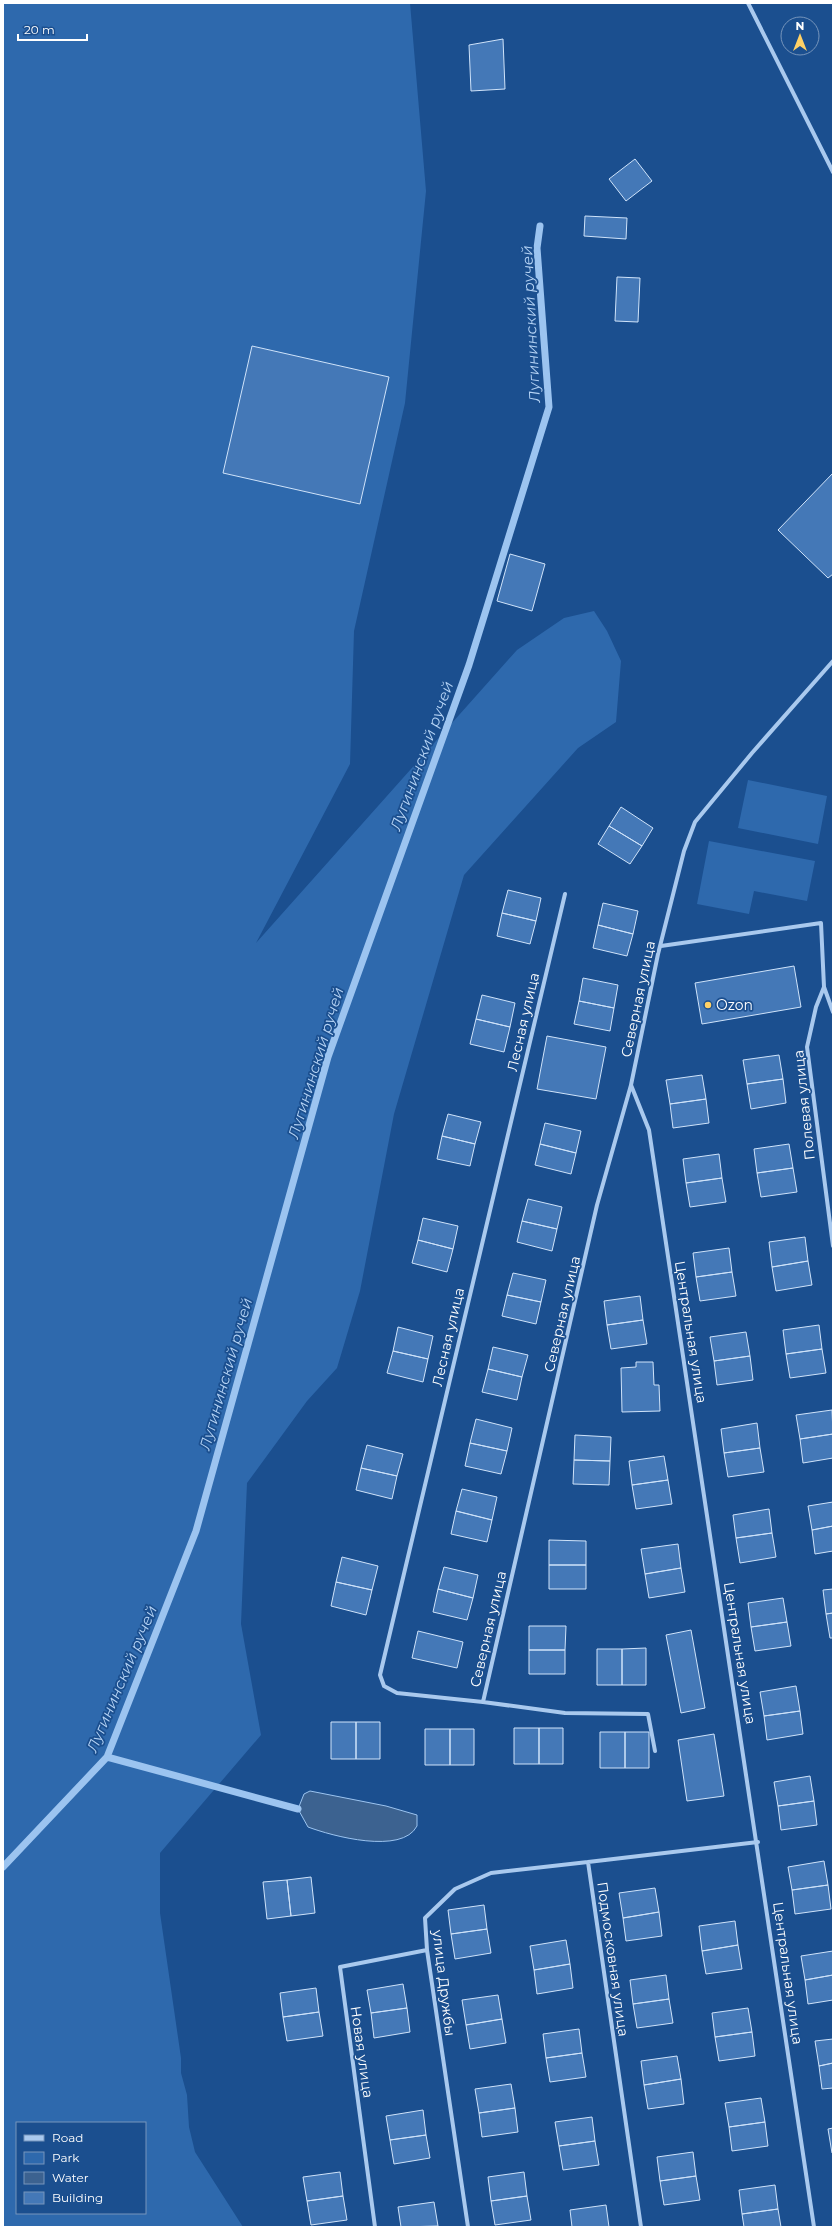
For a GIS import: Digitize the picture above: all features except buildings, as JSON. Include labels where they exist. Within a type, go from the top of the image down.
[{"type":"street","points":[[748,3],[833,172]]},
{"type":"street","name":"Северная улица","points":[[655,1751],[648,1714],[565,1713],[483,1702],[597,1205],[631,1085],[661,946],[684,851],[696,822],[752,753],[833,661]]},
{"type":"street","name":"Лесная улица","points":[[483,1702],[397,1692],[384,1686],[380,1675],[565,894]]},
{"type":"street","name":"Полевая улица","points":[[661,946],[821,923],[824,987],[833,1012]]},
{"type":"street","name":"Полевая улица","points":[[824,987],[816,1007],[807,1047],[833,1246]]},
{"type":"street","name":"Центральная улица","points":[[631,1085],[649,1130],[758,1842],[814,2227]]},
{"type":"street","name":"Подмосковная улица","points":[[641,2227],[588,1862],[758,1842]]},
{"type":"street","name":"улица Дружбы","points":[[468,2227],[427,1950],[425,1918],[455,1889],[491,1873],[588,1862]]},
{"type":"street","name":"Новая улица","points":[[375,2227],[340,1967],[427,1950]]},
{"type":"green space","points":[[3,3],[410,3],[426,191],[405,403],[354,631],[350,764],[256,943],[517,650],[564,618],[594,611],[607,631],[621,661],[616,722],[578,748],[464,875],[394,1114],[360,1291],[337,1368],[307,1401],[247,1483],[241,1624],[261,1735],[160,1853],[160,1913],[181,2058],[181,2073],[187,2095],[189,2127],[195,2152],[243,2227],[3,2227]]},
{"type":"green space","points":[[748,780],[827,796],[818,844],[738,828]]},
{"type":"green space","points":[[709,841],[815,861],[807,901],[754,891],[749,914],[697,904]]},
{"type":"water","points":[[310,1791],[386,1806],[417,1815],[417,1826],[409,1835],[397,1840],[382,1841],[366,1841],[319,1831],[308,1827],[298,1809],[304,1794]]},
{"type":"waterway","name":"Лугининский ручей","points":[[3,1867],[107,1757],[196,1531],[328,1057],[469,665],[549,407],[537,248],[540,226]]},
{"type":"waterway","points":[[107,1757],[298,1809]]},
{"type":"place","name":"Ozon","points":[[708,1005]]}]
